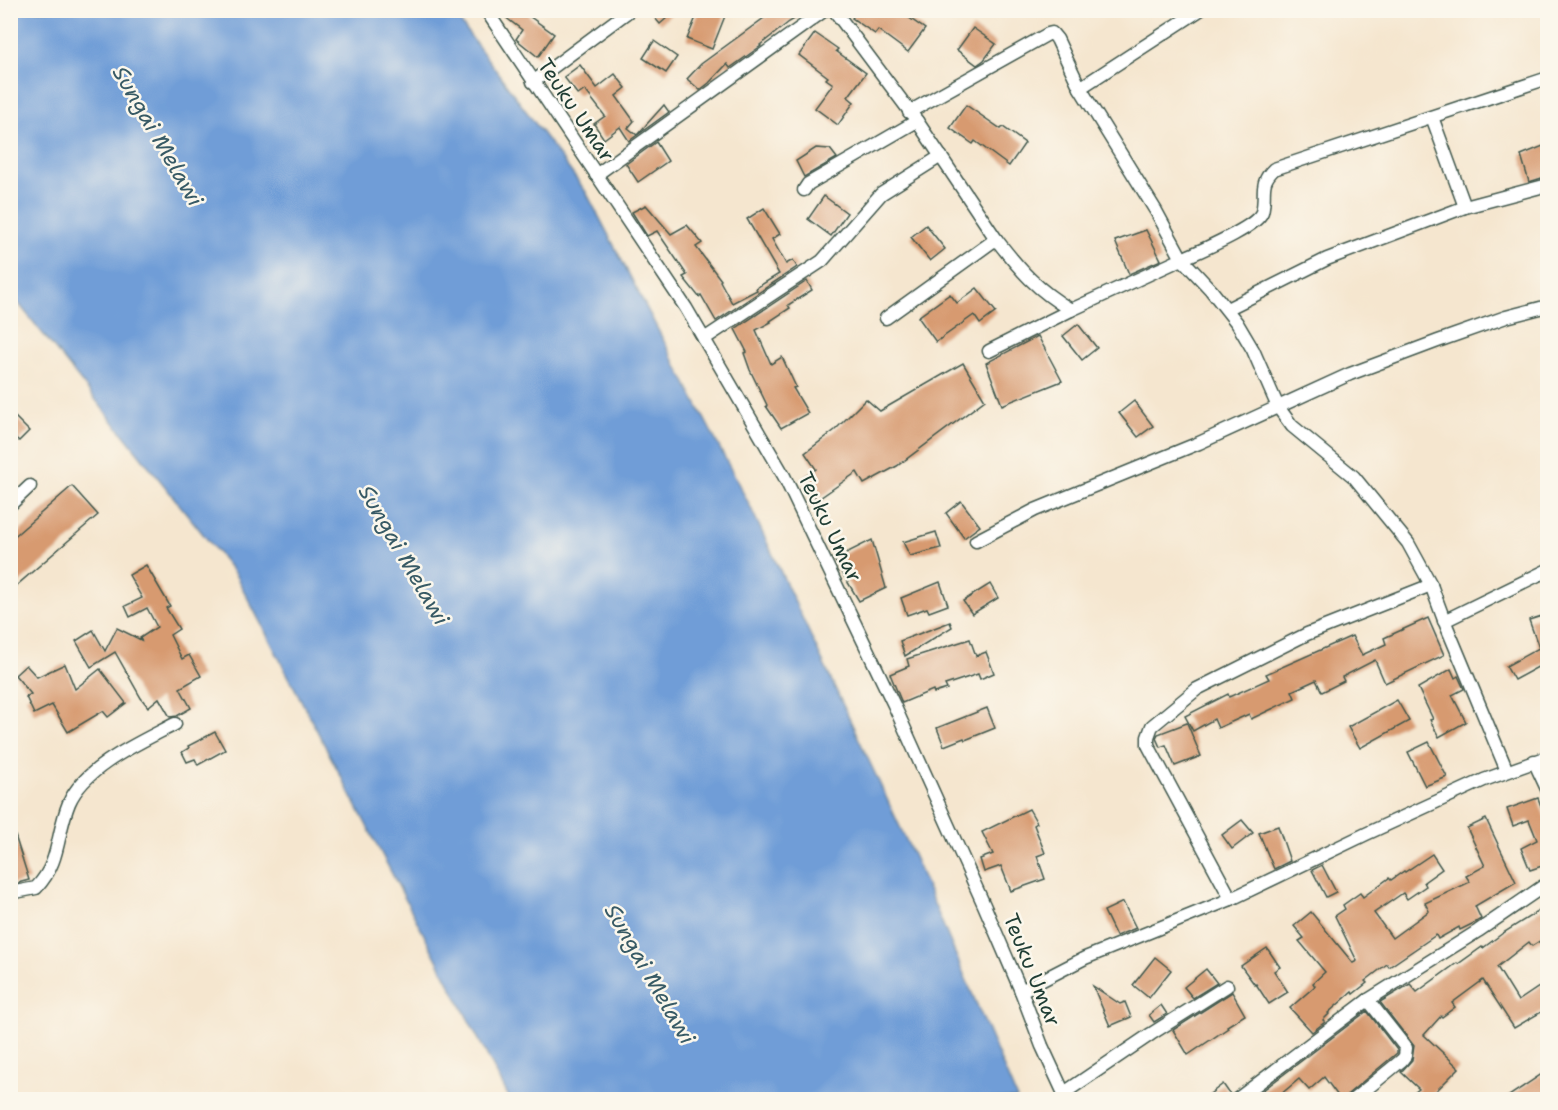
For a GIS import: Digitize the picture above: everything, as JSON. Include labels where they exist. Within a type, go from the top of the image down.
[{"type":"street","name":"Teuku Umar","points":[[486,10],[704,339],[784,476],[894,705],[1065,1096]]},
{"type":"street","points":[[533,82],[630,10]]},
{"type":"street","points":[[596,175],[825,10]]},
{"type":"street","points":[[834,10],[913,116],[996,239],[1024,275],[1050,297],[1071,310]]},
{"type":"street","points":[[1080,88],[1200,10]]},
{"type":"street","points":[[804,190],[808,184],[913,116],[1052,33],[1058,39],[1080,88],[1156,211],[1182,259],[1227,309],[1253,350],[1278,407],[1292,426],[1354,477],[1408,543],[1431,585],[1507,771]]},
{"type":"street","points":[[989,351],[1241,231],[1261,215],[1263,184],[1267,175],[1274,169],[1548,78]]},
{"type":"street","points":[[1432,117],[1465,207]]},
{"type":"street","points":[[704,339],[822,261],[881,194],[941,156]]},
{"type":"street","points":[[1227,309],[1327,259],[1465,207],[1548,185]]},
{"type":"street","points":[[886,318],[996,239]]},
{"type":"street","points":[[976,541],[1035,510],[1199,443],[1350,374],[1438,340],[1506,317],[1548,306]]},
{"type":"street","points":[[10,505],[30,486]]},
{"type":"street","points":[[1444,621],[1548,570]]},
{"type":"street","points":[[1231,899],[1148,745],[1152,726],[1197,689],[1307,634],[1431,585]]},
{"type":"street","points":[[10,893],[36,888],[49,872],[69,804],[79,786],[116,756],[175,724]]},
{"type":"street","points":[[1021,991],[1085,958],[1231,899],[1366,834],[1507,771],[1548,757]]},
{"type":"street","points":[[1534,761],[1548,791]]},
{"type":"street","points":[[1236,1100],[1368,1000],[1548,884]]},
{"type":"street","points":[[1065,1096],[1151,1034],[1227,986]]},
{"type":"street","points":[[1353,1100],[1402,1060],[1406,1053],[1406,1048],[1368,1000]]},
{"type":"water","name":"Sungai Melawi","points":[[11,10],[452,11],[586,192],[749,504],[915,859],[1017,1099],[510,1099],[235,574],[11,294]]},
{"type":"building","points":[[496,10],[532,10],[529,16],[554,34],[538,57],[516,39],[522,30]]},
{"type":"building","points":[[648,10],[676,10],[660,24]]},
{"type":"building","points":[[699,10],[712,10],[725,16],[712,49],[687,39]]},
{"type":"building","points":[[775,10],[810,10],[789,22],[730,68],[727,64],[700,90],[687,79],[701,64]]},
{"type":"building","points":[[858,10],[890,10],[899,17],[902,13],[925,29],[908,52],[878,30],[875,34],[852,18]]},
{"type":"building","points":[[973,28],[996,44],[984,60],[977,65],[957,50]]},
{"type":"building","points":[[815,33],[866,73],[848,97],[854,102],[838,125],[815,108],[833,84],[826,79],[828,77],[799,55]]},
{"type":"building","points":[[654,41],[677,57],[666,73],[643,58]]},
{"type":"building","points":[[580,65],[597,88],[615,74],[626,88],[616,96],[634,121],[628,128],[637,135],[664,105],[669,112],[629,141],[620,127],[604,139],[594,124],[605,116],[585,90],[578,95],[564,77]]},
{"type":"building","points":[[966,105],[1025,143],[1009,166],[975,141],[973,144],[950,128]]},
{"type":"building","points":[[656,142],[668,161],[638,182],[626,164]]},
{"type":"building","points":[[1548,144],[1548,176],[1529,182],[1521,155]]},
{"type":"building","points":[[816,148],[830,149],[837,158],[804,177],[796,161]]},
{"type":"building","points":[[824,196],[847,213],[831,236],[808,219]]},
{"type":"building","points":[[646,205],[671,234],[687,225],[702,243],[696,247],[721,280],[732,303],[757,290],[756,288],[779,274],[747,219],[764,208],[780,234],[772,239],[786,264],[793,260],[797,267],[716,321],[701,295],[699,297],[683,277],[687,275],[657,231],[647,236],[632,212]]},
{"type":"building","points":[[926,225],[945,249],[930,261],[911,237]]},
{"type":"building","points":[[1146,230],[1161,260],[1129,274],[1115,241]]},
{"type":"building","points":[[807,281],[812,290],[788,305],[790,308],[771,322],[756,330],[771,364],[782,357],[796,387],[793,388],[808,413],[781,428],[766,406],[744,353],[747,352],[735,329]]},
{"type":"building","points":[[977,288],[996,312],[980,324],[974,315],[936,342],[918,317],[950,294],[957,303]]},
{"type":"building","points":[[1078,324],[1097,348],[1082,360],[1063,336]]},
{"type":"building","points":[[1038,336],[1062,381],[1002,405],[986,363]]},
{"type":"building","points":[[963,363],[985,400],[897,466],[864,484],[857,472],[817,500],[802,479],[816,469],[805,453],[835,430],[866,399],[880,411]]},
{"type":"building","points":[[1134,401],[1153,426],[1138,437],[1119,413]]},
{"type":"building","points":[[10,412],[29,431],[19,441],[10,433]]},
{"type":"building","points":[[72,486],[98,515],[10,591],[10,540]]},
{"type":"building","points":[[961,501],[980,526],[964,538],[946,513]]},
{"type":"building","points":[[936,532],[941,548],[910,556],[903,542]]},
{"type":"building","points":[[872,540],[886,588],[859,601],[834,559]]},
{"type":"building","points":[[146,565],[170,606],[166,608],[179,629],[170,635],[182,659],[189,655],[201,676],[180,688],[191,708],[177,716],[170,717],[159,698],[148,707],[115,652],[91,667],[76,641],[93,630],[105,651],[117,628],[141,640],[140,638],[157,627],[147,608],[130,617],[125,606],[142,598],[129,575]]},
{"type":"building","points":[[940,582],[948,605],[929,612],[927,608],[907,615],[901,598]]},
{"type":"building","points":[[990,584],[998,598],[972,614],[963,601]]},
{"type":"building","points":[[1548,614],[1548,667],[1545,663],[1514,680],[1506,666],[1539,648],[1529,620]]},
{"type":"building","points":[[1428,618],[1444,655],[1385,683],[1375,660],[1342,677],[1344,681],[1322,692],[1316,680],[1292,691],[1295,698],[1251,719],[1249,714],[1218,728],[1214,719],[1193,731],[1185,716],[1228,694],[1229,697],[1269,679],[1266,674],[1352,636],[1362,655],[1386,644],[1384,638]]},
{"type":"building","points":[[950,622],[952,627],[905,656],[900,641]]},
{"type":"building","points":[[970,639],[976,656],[986,652],[994,673],[980,679],[978,674],[945,685],[947,689],[934,693],[933,690],[902,703],[890,674],[909,666],[907,659]]},
{"type":"building","points":[[65,664],[75,689],[100,669],[126,703],[108,717],[103,711],[68,732],[52,705],[34,714],[26,697],[31,694],[15,675],[26,665],[37,677]]},
{"type":"building","points":[[1451,669],[1455,678],[1458,676],[1464,689],[1452,695],[1466,722],[1439,737],[1418,688]]},
{"type":"building","points":[[1397,700],[1409,721],[1360,748],[1348,727]]},
{"type":"building","points":[[987,708],[995,728],[944,746],[937,728]]},
{"type":"building","points":[[1187,723],[1201,756],[1175,766],[1166,745],[1160,747],[1156,738],[1158,734]]},
{"type":"building","points":[[215,732],[225,750],[198,765],[195,759],[187,762],[182,752],[189,748],[188,746]]},
{"type":"building","points":[[1429,742],[1447,777],[1425,786],[1408,752]]},
{"type":"building","points":[[1538,798],[1548,825],[1548,864],[1530,870],[1521,848],[1537,840],[1529,820],[1513,826],[1507,809]]},
{"type":"building","points":[[1029,809],[1037,823],[1034,825],[1045,853],[1037,856],[1045,879],[1011,891],[1001,866],[984,872],[980,859],[993,854],[982,832]]},
{"type":"building","points":[[1486,819],[1516,882],[1475,906],[1481,919],[1460,930],[1459,927],[1438,939],[1436,935],[1389,967],[1387,964],[1365,981],[1367,983],[1353,994],[1352,992],[1328,1013],[1323,1020],[1325,1022],[1312,1032],[1290,1008],[1315,986],[1313,983],[1325,972],[1299,941],[1304,938],[1294,926],[1311,912],[1353,963],[1357,961],[1335,916],[1345,909],[1343,905],[1360,893],[1363,897],[1389,878],[1391,880],[1432,854],[1442,869],[1424,882],[1426,886],[1407,899],[1403,893],[1374,913],[1392,938],[1429,911],[1425,903],[1470,882],[1466,876],[1485,866],[1467,828]]},
{"type":"building","points":[[1242,820],[1253,833],[1232,849],[1222,835]]},
{"type":"building","points":[[1278,826],[1290,861],[1274,869],[1259,833]]},
{"type":"building","points":[[10,829],[13,829],[29,880],[10,885]]},
{"type":"building","points":[[1322,865],[1336,892],[1326,897],[1312,870]]},
{"type":"building","points":[[1123,902],[1136,928],[1116,936],[1104,911]]},
{"type":"building","points":[[1548,905],[1548,936],[1532,946],[1529,942],[1497,967],[1518,1001],[1548,981],[1548,1008],[1514,1028],[1483,980],[1452,1003],[1455,1007],[1441,1016],[1424,1035],[1459,1068],[1427,1100],[1405,1100],[1419,1089],[1401,1072],[1412,1060],[1414,1046],[1380,1002],[1410,984],[1417,992],[1457,963]]},
{"type":"building","points":[[1267,948],[1280,967],[1274,971],[1288,992],[1269,1004],[1241,966]]},
{"type":"building","points":[[1155,957],[1171,970],[1149,998],[1133,985]]},
{"type":"building","points":[[1206,969],[1217,983],[1193,998],[1184,987]]},
{"type":"building","points":[[1093,986],[1120,1004],[1125,1002],[1131,1017],[1110,1026]]},
{"type":"building","points":[[1232,992],[1245,1015],[1188,1055],[1173,1030]]},
{"type":"building","points":[[1161,1005],[1167,1014],[1154,1022],[1149,1015]]},
{"type":"building","points":[[1367,1011],[1397,1053],[1348,1094],[1344,1100],[1341,1100],[1324,1077],[1309,1090],[1299,1079],[1274,1100],[1250,1100]]},
{"type":"building","points":[[1548,1070],[1548,1100],[1503,1100]]},
{"type":"building","points":[[1223,1084],[1230,1094],[1228,1100],[1202,1100]]}]
